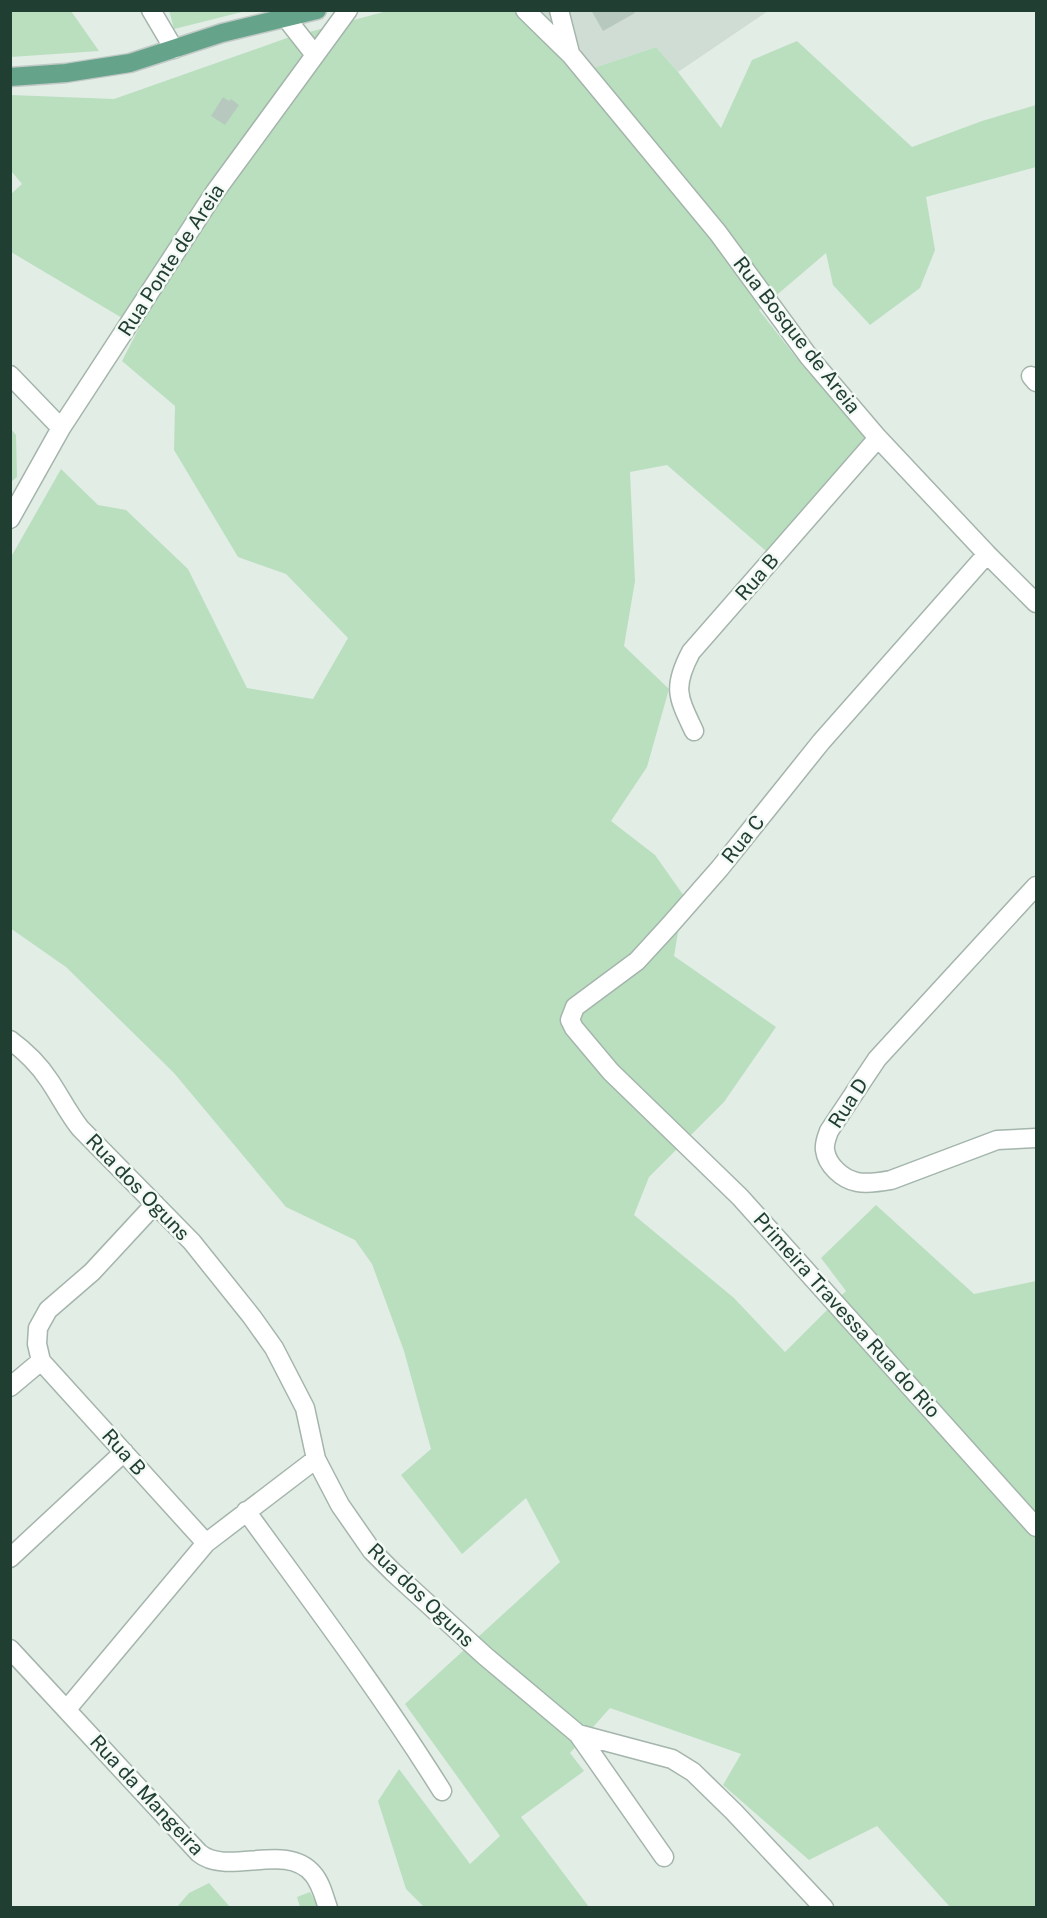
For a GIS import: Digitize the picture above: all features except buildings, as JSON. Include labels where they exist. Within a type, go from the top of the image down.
[{"type":"main road","points":[[10,77],[66,73],[130,63],[222,33],[317,10]]},
{"type":"street","points":[[151,10],[174,49]]},
{"type":"street","name":"Rua Ponte de Areia","points":[[10,519],[62,428],[215,192],[348,10]]},
{"type":"street","name":"Rua Bosque de Areia","points":[[525,10],[571,55],[718,233],[809,357],[878,438],[987,554],[1033,595]]},
{"type":"street","name":"Rua Bosque de Areia","points":[[559,10],[571,55]]},
{"type":"street","points":[[286,18],[315,55]]},
{"type":"street","points":[[10,375],[62,428]]},
{"type":"street","name":"Rua B","points":[[694,731],[679,695],[679,681],[692,652],[878,438]]},
{"type":"street","name":"Rua C","points":[[651,1109],[611,1072],[574,1028],[570,1020],[572,1011],[637,961],[720,868],[821,742],[987,554]]},
{"type":"street","name":"Rua D","points":[[1036,886],[877,1059],[829,1131],[825,1151],[836,1170],[845,1177],[856,1182],[877,1183],[891,1180],[997,1140],[1036,1138]]},
{"type":"street","name":"Rua dos Oguns","points":[[10,1040],[33,1060],[50,1081],[80,1128],[192,1242],[274,1348],[305,1408],[316,1460],[340,1505],[372,1551],[485,1656],[578,1734],[672,1759],[693,1772],[824,1908]]},
{"type":"street","name":"Primeira Travessa Rua do Rio","points":[[651,1109],[740,1197],[1036,1527]]},
{"type":"street","points":[[10,1387],[41,1361],[37,1344],[38,1328],[48,1310],[92,1272],[155,1204]]},
{"type":"street","name":"Rua B","points":[[41,1361],[206,1543]]},
{"type":"street","points":[[10,1558],[124,1452]]},
{"type":"street","points":[[67,1709],[206,1543],[316,1460]]},
{"type":"street","points":[[246,1511],[407,1735],[442,1791]]},
{"type":"street","name":"Rua da Mangeira","points":[[10,1649],[204,1858],[217,1862],[268,1859],[291,1862],[308,1868],[314,1875],[328,1908]]},
{"type":"street","points":[[578,1734],[664,1857]]},
{"type":"shaded area","points":[[768,10],[678,72],[656,47],[576,74],[514,11]]},
{"type":"green space","points":[[11,10],[71,11],[99,51],[11,57]]},
{"type":"green space","points":[[169,10],[246,10],[246,11],[174,29]]},
{"type":"green space","points":[[387,11],[514,11],[576,74],[656,47],[721,128],[752,60],[797,41],[912,147],[982,121],[1036,105],[1036,167],[926,197],[935,250],[920,288],[870,325],[833,285],[826,253],[759,310],[802,365],[866,437],[766,551],[667,465],[630,472],[635,581],[624,646],[669,689],[647,767],[611,821],[655,855],[684,896],[674,956],[776,1027],[724,1102],[649,1177],[634,1215],[734,1298],[785,1352],[846,1291],[821,1258],[876,1205],[974,1294],[1036,1281],[1036,1907],[950,1907],[877,1826],[809,1860],[723,1785],[741,1754],[610,1708],[570,1753],[584,1771],[521,1817],[589,1907],[424,1907],[406,1889],[378,1801],[399,1769],[470,1864],[500,1836],[405,1704],[560,1562],[526,1498],[462,1554],[401,1475],[431,1449],[404,1351],[372,1264],[355,1240],[286,1207],[174,1073],[66,967],[10,928],[11,557],[61,469],[98,505],[126,510],[188,569],[247,688],[313,699],[348,638],[286,574],[238,557],[174,450],[175,406],[122,361],[139,328],[11,252],[11,194],[22,184],[11,171],[11,95],[114,99],[287,38]]},
{"type":"green space","points":[[11,429],[16,435],[17,477],[11,482]]},
{"type":"green space","points":[[209,1883],[230,1907],[177,1907],[189,1893]]},
{"type":"green space","points":[[310,1892],[319,1907],[300,1907],[297,1897]]}]
